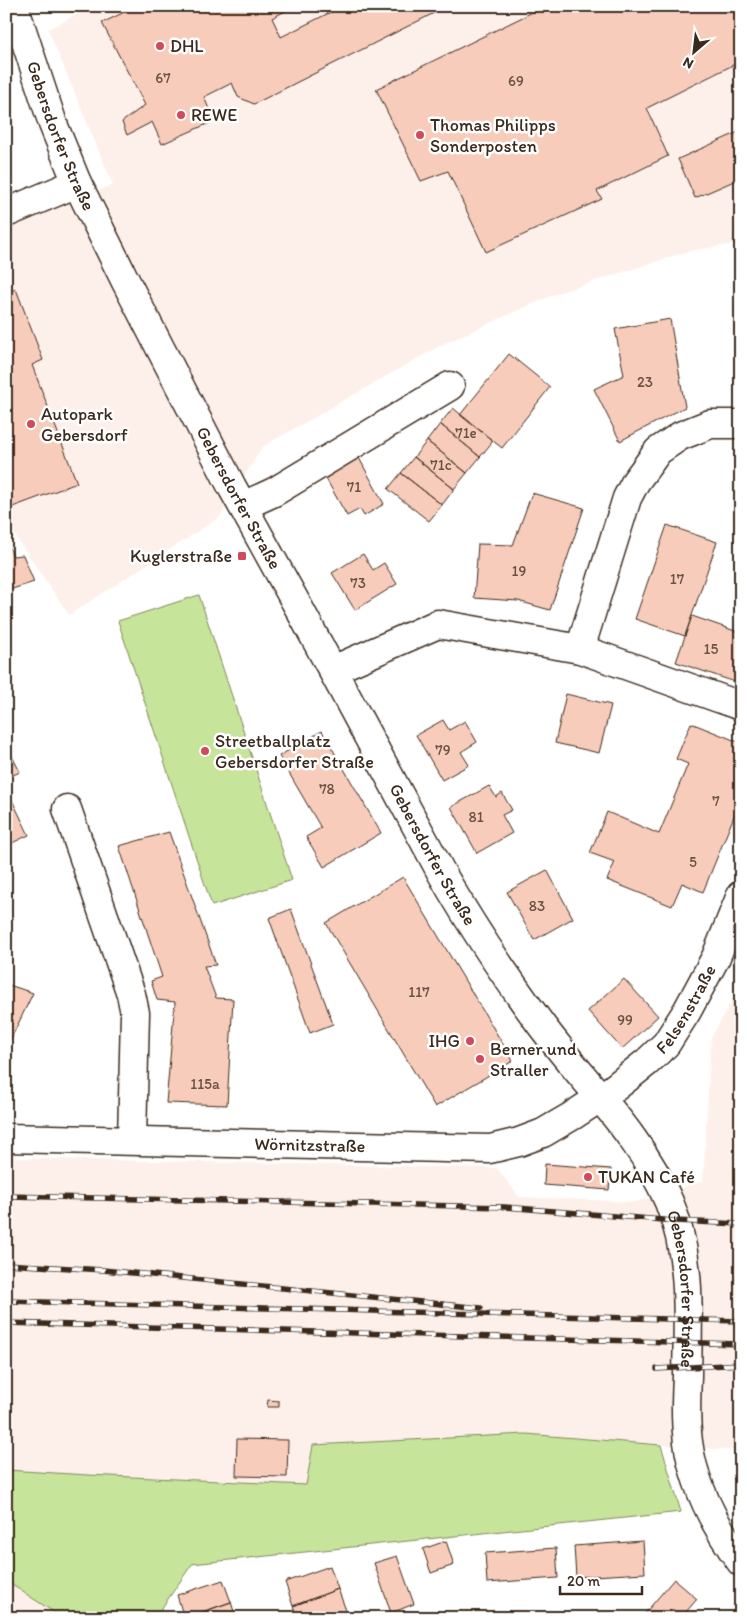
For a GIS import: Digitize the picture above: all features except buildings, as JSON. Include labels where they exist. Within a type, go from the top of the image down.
[{"type":"main road","name":"Gebersdorfer Straße","points":[[14,6],[53,124],[77,183],[186,401],[458,901],[539,1022],[637,1144],[662,1189],[676,1221],[686,1269],[688,1293],[686,1421],[691,1459],[695,1476],[711,1516],[741,1562]]},
{"type":"main road","points":[[6,213],[77,183]]},
{"type":"main road","points":[[243,506],[274,492],[450,386]]},
{"type":"main road","points":[[580,649],[627,498],[636,481],[658,450],[680,436],[710,424],[741,424]]},
{"type":"main road","points":[[333,670],[438,624],[580,649],[741,706]]},
{"type":"main road","points":[[67,809],[131,994],[135,1013],[132,1140]]},
{"type":"main road","name":"Felsenstraße","points":[[599,1098],[647,1062],[666,1044],[687,1011],[729,958],[741,895]]},
{"type":"main road","name":"Wörnitzstraße","points":[[6,1138],[490,1149],[519,1142],[543,1133],[599,1098]]},
{"type":"shaded area","points":[[94,6],[741,6],[741,243],[689,251],[555,294],[443,344],[262,447],[220,517],[69,615],[6,522],[6,225],[113,185],[48,29]]},
{"type":"shaded area","points":[[741,978],[741,1451],[526,1434],[313,1445],[306,1485],[6,1470],[6,1158],[497,1168],[519,1197],[635,1202],[703,1181],[711,1038],[734,997]]},
{"type":"shaded area","points":[[6,1581],[27,1593],[63,1618],[6,1618]]},
{"type":"green space","name":"Streetballplatz Gebersdorfer Straße","points":[[199,595],[292,880],[212,906],[118,621]]},
{"type":"green space","points":[[526,1434],[661,1445],[681,1512],[192,1564],[155,1618],[63,1618],[6,1581],[6,1470],[306,1485],[313,1445]]},
{"type":"railway","points":[[6,1196],[505,1207],[675,1221],[741,1224]]},
{"type":"railway","points":[[6,1264],[103,1270],[481,1308]]},
{"type":"railway","points":[[6,1301],[741,1321]]},
{"type":"railway","points":[[6,1323],[741,1344]]},
{"type":"railway","points":[[657,1369],[741,1364]]},
{"type":"place","name":"DHL","points":[[160,46]]},
{"type":"place","name":"REWE","points":[[181,115]]},
{"type":"place","name":"Thomas Philipps Sonderposten","points":[[420,135]]},
{"type":"place","name":"Autopark Gebersdorf","points":[[31,424]]},
{"type":"place","name":"Kuglerstraße","points":[[242,556]]},
{"type":"place","name":"Streetballplatz Gebersdorfer Straße","points":[[205,751]]},
{"type":"place","name":"IHG","points":[[470,1041]]},
{"type":"place","name":"Berner und Straller","points":[[480,1059]]},
{"type":"place","name":"TUKAN Café","points":[[588,1177]]}]
